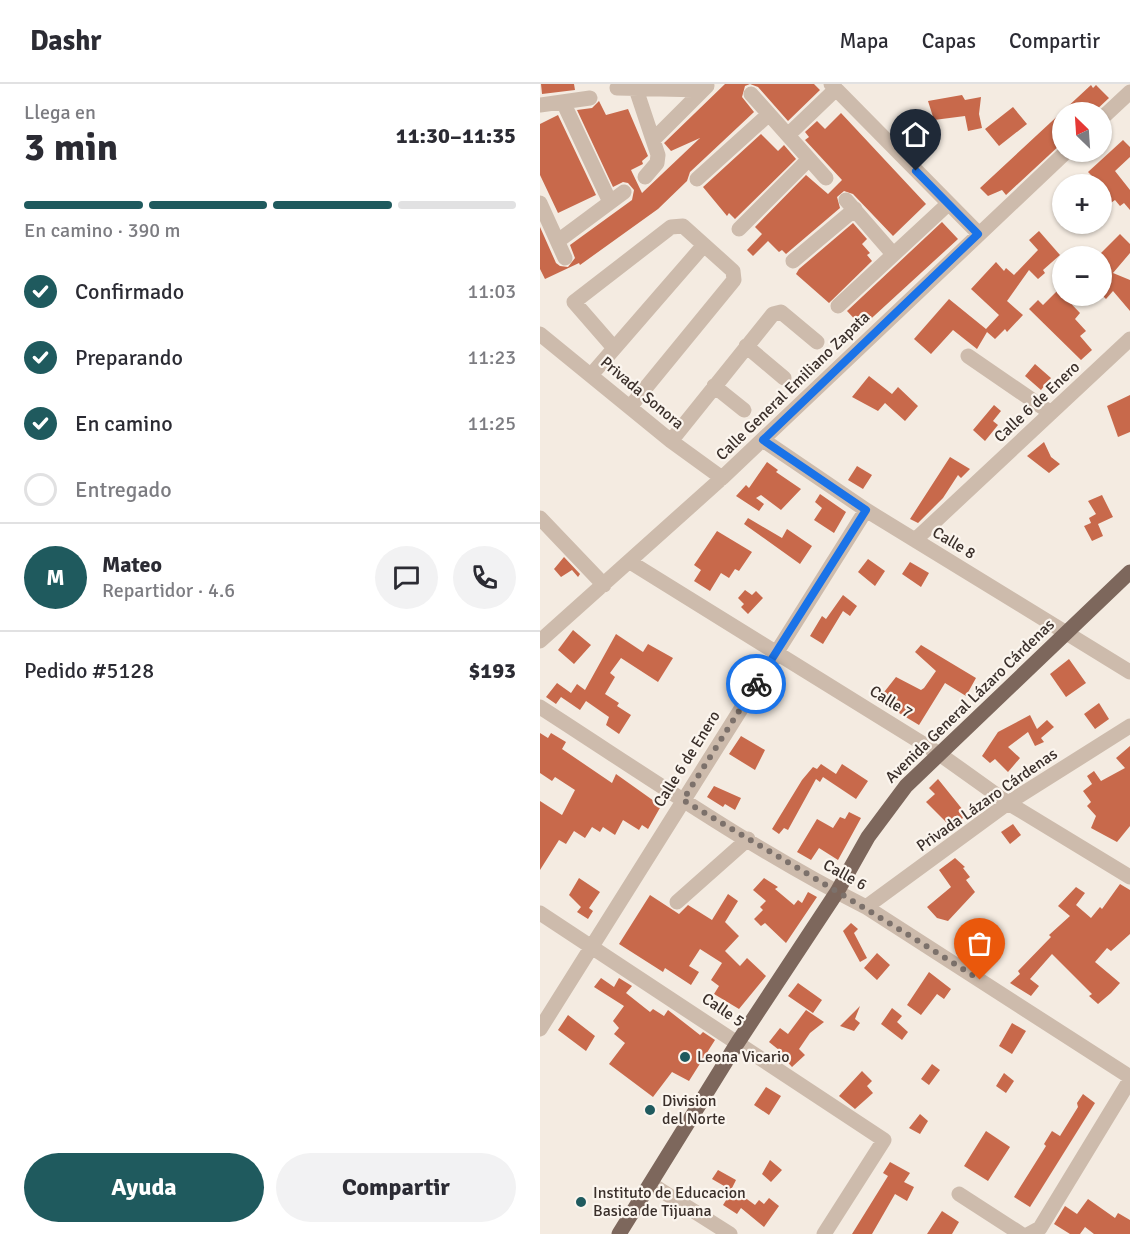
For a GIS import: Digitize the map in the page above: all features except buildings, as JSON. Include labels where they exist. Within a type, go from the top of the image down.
[{"type":"main road","name":"Avenida General Lázaro Cárdenas","points":[[619,1234],[738,1042],[837,892],[886,812],[906,786],[1130,572]]},
{"type":"street","points":[[788,135],[833,86],[978,234]]},
{"type":"street","points":[[617,88],[706,87]]},
{"type":"street","points":[[654,139],[706,87]]},
{"type":"street","points":[[636,89],[654,139],[657,163],[645,177]]},
{"type":"street","points":[[1112,109],[1130,92]]},
{"type":"street","points":[[751,94],[826,178]]},
{"type":"street","points":[[540,105],[590,98]]},
{"type":"street","points":[[563,102],[610,202]]},
{"type":"street","points":[[697,179],[769,114]]},
{"type":"street","points":[[739,229],[810,159]]},
{"type":"street","name":"Calle General Emiliano Zapata","points":[[540,641],[763,440],[1055,162]]},
{"type":"street","points":[[558,242],[624,192]]},
{"type":"street","points":[[540,203],[565,258]]},
{"type":"street","points":[[792,261],[850,204],[893,254]]},
{"type":"street","points":[[838,306],[948,204]]},
{"type":"street","points":[[614,348],[574,302],[671,227],[683,226],[733,271],[734,280],[630,407]]},
{"type":"street","points":[[592,374],[704,245]]},
{"type":"street","points":[[671,441],[746,346],[777,312],[781,312],[817,342]]},
{"type":"street","name":"Privada Sonora","points":[[540,334],[592,374],[671,441],[722,478]]},
{"type":"street","name":"Calle 6 de Enero","points":[[915,540],[1130,339]]},
{"type":"street","points":[[746,346],[784,378]]},
{"type":"street","points":[[968,356],[1051,414]]},
{"type":"street","points":[[714,386],[744,410]]},
{"type":"street","name":"Calle 8","points":[[763,440],[866,510],[1130,672]]},
{"type":"street","name":"Calle 6 de Enero","points":[[540,1029],[866,510]]},
{"type":"street","points":[[543,526],[604,585]]},
{"type":"street","name":"Calle 7","points":[[630,562],[938,753],[1008,803],[1130,877]]},
{"type":"street","name":"Calle 6","points":[[540,707],[683,800],[837,892],[867,907],[1130,1078]]},
{"type":"street","name":"Privada Lázaro Cárdenas","points":[[867,907],[1008,803],[1130,726]]},
{"type":"street","points":[[677,902],[748,838]]},
{"type":"street","name":"Calle 5","points":[[540,913],[884,1140],[824,1234]]},
{"type":"street","points":[[1029,1234],[1041,1228],[1130,1078]]},
{"type":"street","points":[[651,1184],[730,1234]]},
{"type":"street","points":[[959,1194],[1021,1234]]},
{"type":"way so far","points":[[756,684],[683,800],[837,892],[867,907],[980,980]]},
{"type":"place","name":"Leona Vicario","points":[[685,1057]]},
{"type":"place","name":"Division del Norte","points":[[650,1110]]},
{"type":"place","name":"Instituto de Educacion Basica de Tijuana","points":[[581,1202]]},
{"type":"route","points":[[756,684],[866,510],[763,440],[978,234],[916,171]]}]
